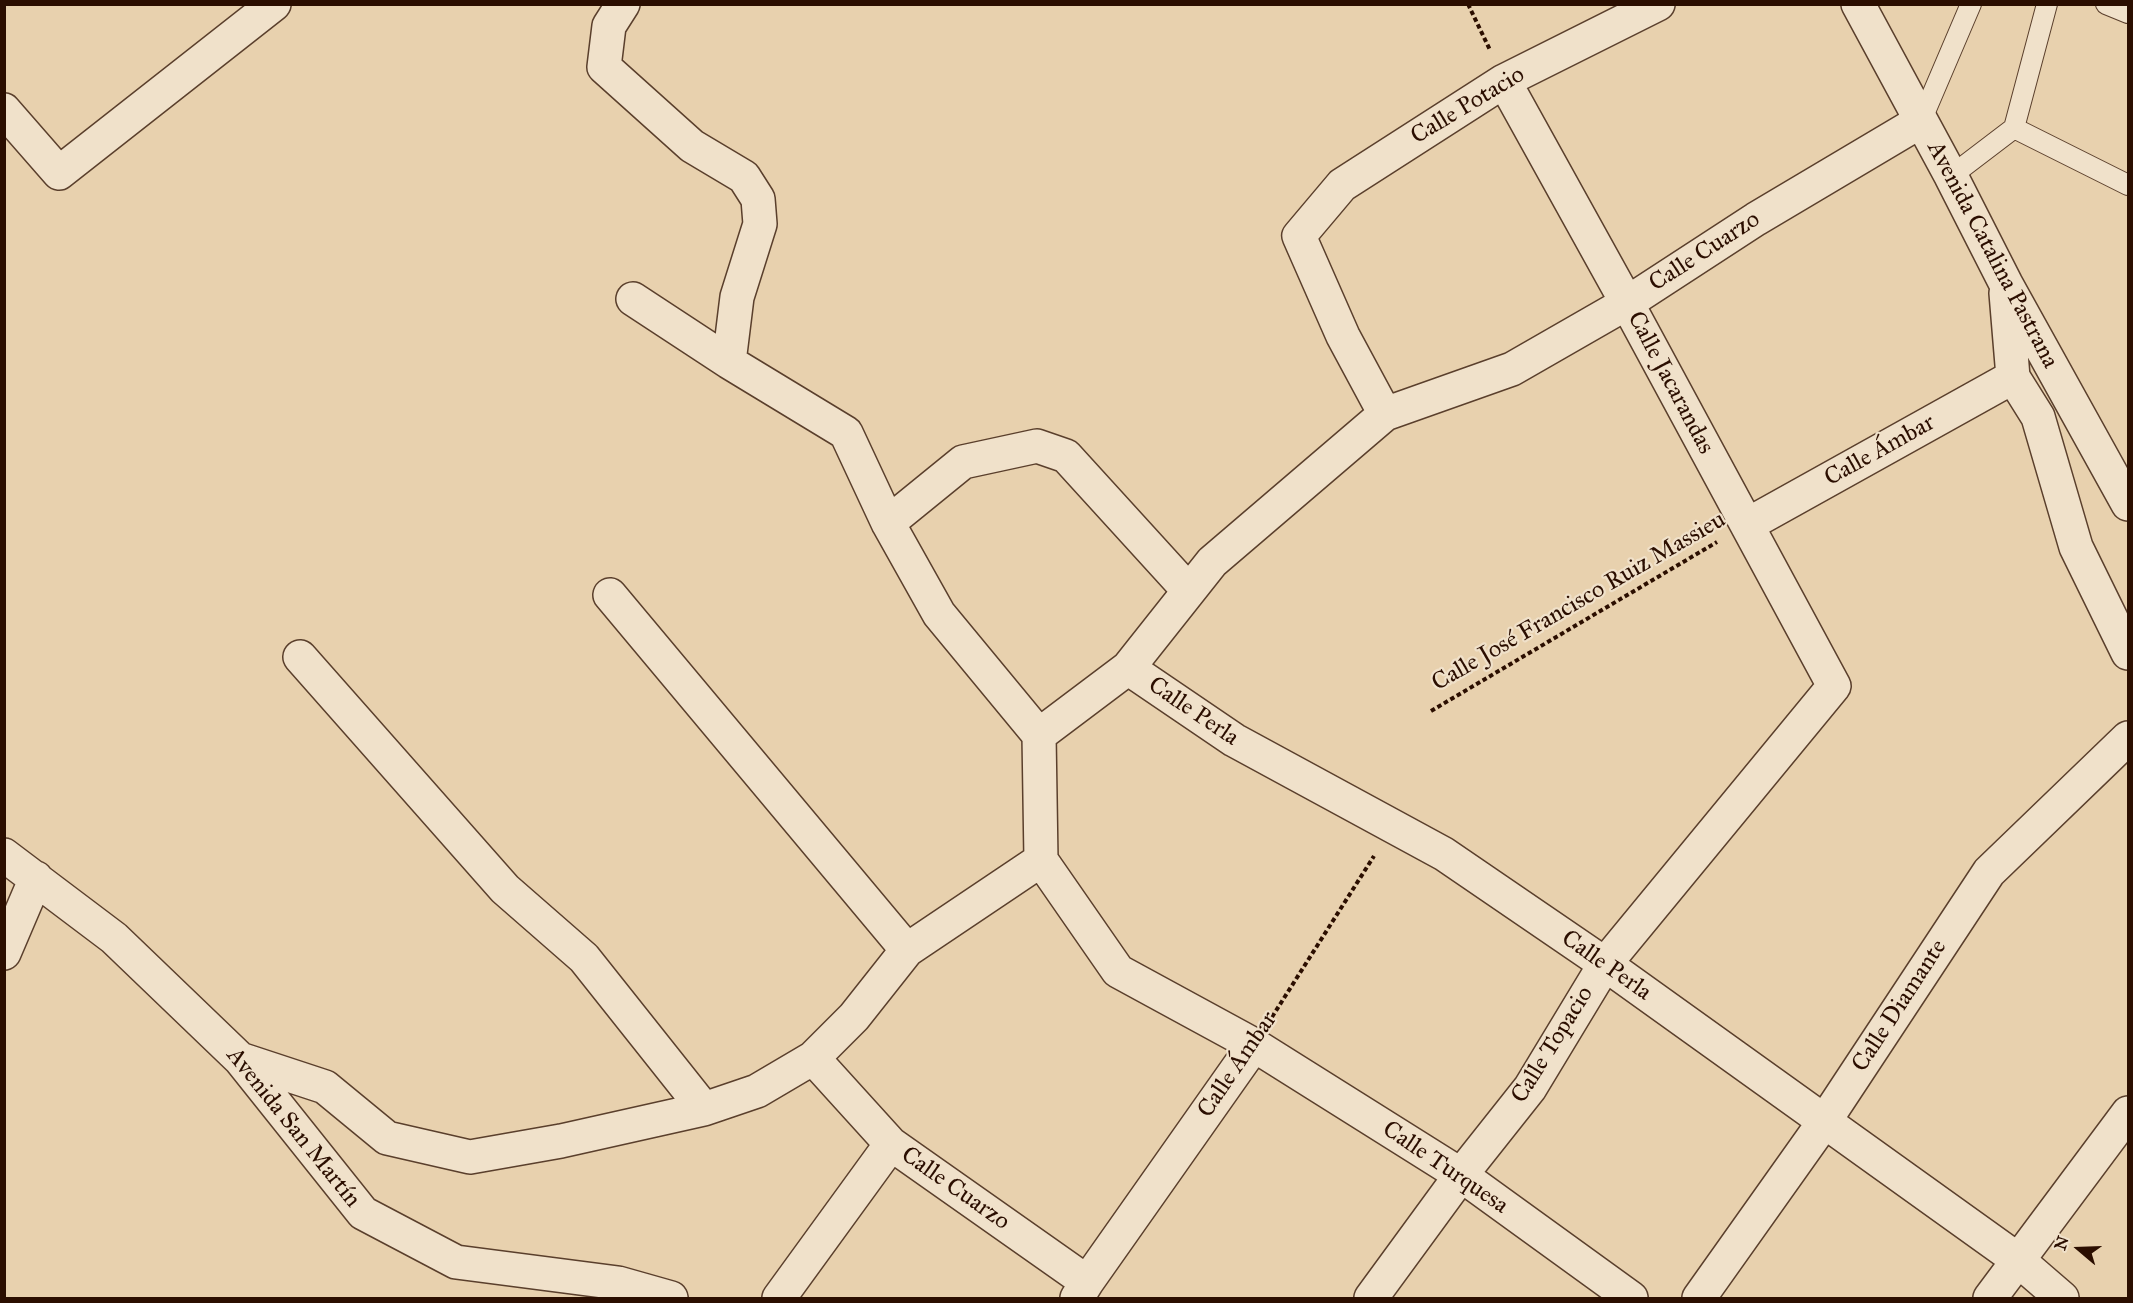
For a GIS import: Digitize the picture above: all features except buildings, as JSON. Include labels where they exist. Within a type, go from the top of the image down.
[{"type":"street","points":[[4,110],[59,173],[274,4]]},
{"type":"street","points":[[623,4],[609,26],[604,67],[692,146],[744,177],[758,199],[760,224],[737,297],[729,362]]},
{"type":"street","name":"Calle Potacio","points":[[1385,414],[1343,336],[1299,236],[1342,185],[1504,81],[1658,4]]},
{"type":"street","name":"Avenida Catalina Pastrana","points":[[1858,4],[1951,176],[2006,284],[2128,504]]},
{"type":"street","name":"Calle Jacarandas","points":[[1504,81],[1834,686]]},
{"type":"street","name":"Calle Cuarzo","points":[[1385,414],[1512,369],[1627,303],[1756,219],[1921,120]]},
{"type":"street","points":[[2006,284],[2013,377],[2038,417],[2076,547],[2128,653]]},
{"type":"street","points":[[240,1059],[325,1087],[387,1138],[470,1157],[561,1141],[704,1109],[757,1091],[813,1058],[854,1017],[906,950],[1041,860],[1039,735],[939,614],[888,523],[846,433],[729,362],[633,298]]},
{"type":"street","name":"Calle Ámbar","points":[[1747,525],[2013,377]]},
{"type":"street","points":[[1039,735],[1128,668],[1212,562],[1385,414]]},
{"type":"street","points":[[888,523],[963,462],[1036,446],[1066,456],[1189,591]]},
{"type":"street","points":[[610,595],[906,950]]},
{"type":"street","points":[[300,657],[505,889],[584,958],[704,1109]]},
{"type":"street","name":"Calle Perla","points":[[1128,668],[1234,741],[1444,854],[1605,964],[2019,1260],[2062,1299]]},
{"type":"street","name":"Calle Topacio","points":[[1371,1299],[1461,1175],[1530,1088],[1605,964],[1834,686]]},
{"type":"street","name":"Calle Diamante","points":[[1699,1299],[1824,1122],[1989,872],[2128,738]]},
{"type":"street","name":"Avenida San Martín","points":[[4,855],[114,938],[240,1059],[363,1213],[456,1262],[618,1283],[671,1299]]},
{"type":"street","name":"Calle Turquesa","points":[[1041,860],[1118,971],[1254,1045],[1461,1175],[1631,1299]]},
{"type":"street","points":[[4,953],[36,878]]},
{"type":"street","name":"Calle Ámbar","points":[[1082,1290],[1254,1045]]},
{"type":"street","points":[[813,1058],[891,1144]]},
{"type":"street","points":[[1990,1299],[2128,1113]]},
{"type":"street","name":"Calle Cuarzo","points":[[779,1299],[891,1144],[1082,1290]]},
{"type":"lane","points":[[1921,120],[1971,4]]},
{"type":"lane","points":[[1951,176],[2014,128],[2047,4]]},
{"type":"lane","points":[[2106,4],[2128,14]]},
{"type":"lane","points":[[2014,128],[2128,185]]},
{"type":"path","points":[[1468,4],[1504,81]]},
{"type":"path","name":"Calle José Francisco Ruiz Massieu","points":[[1431,711],[1747,525]]},
{"type":"path","name":"Calle Ámbar","points":[[1254,1045],[1393,826]]}]
